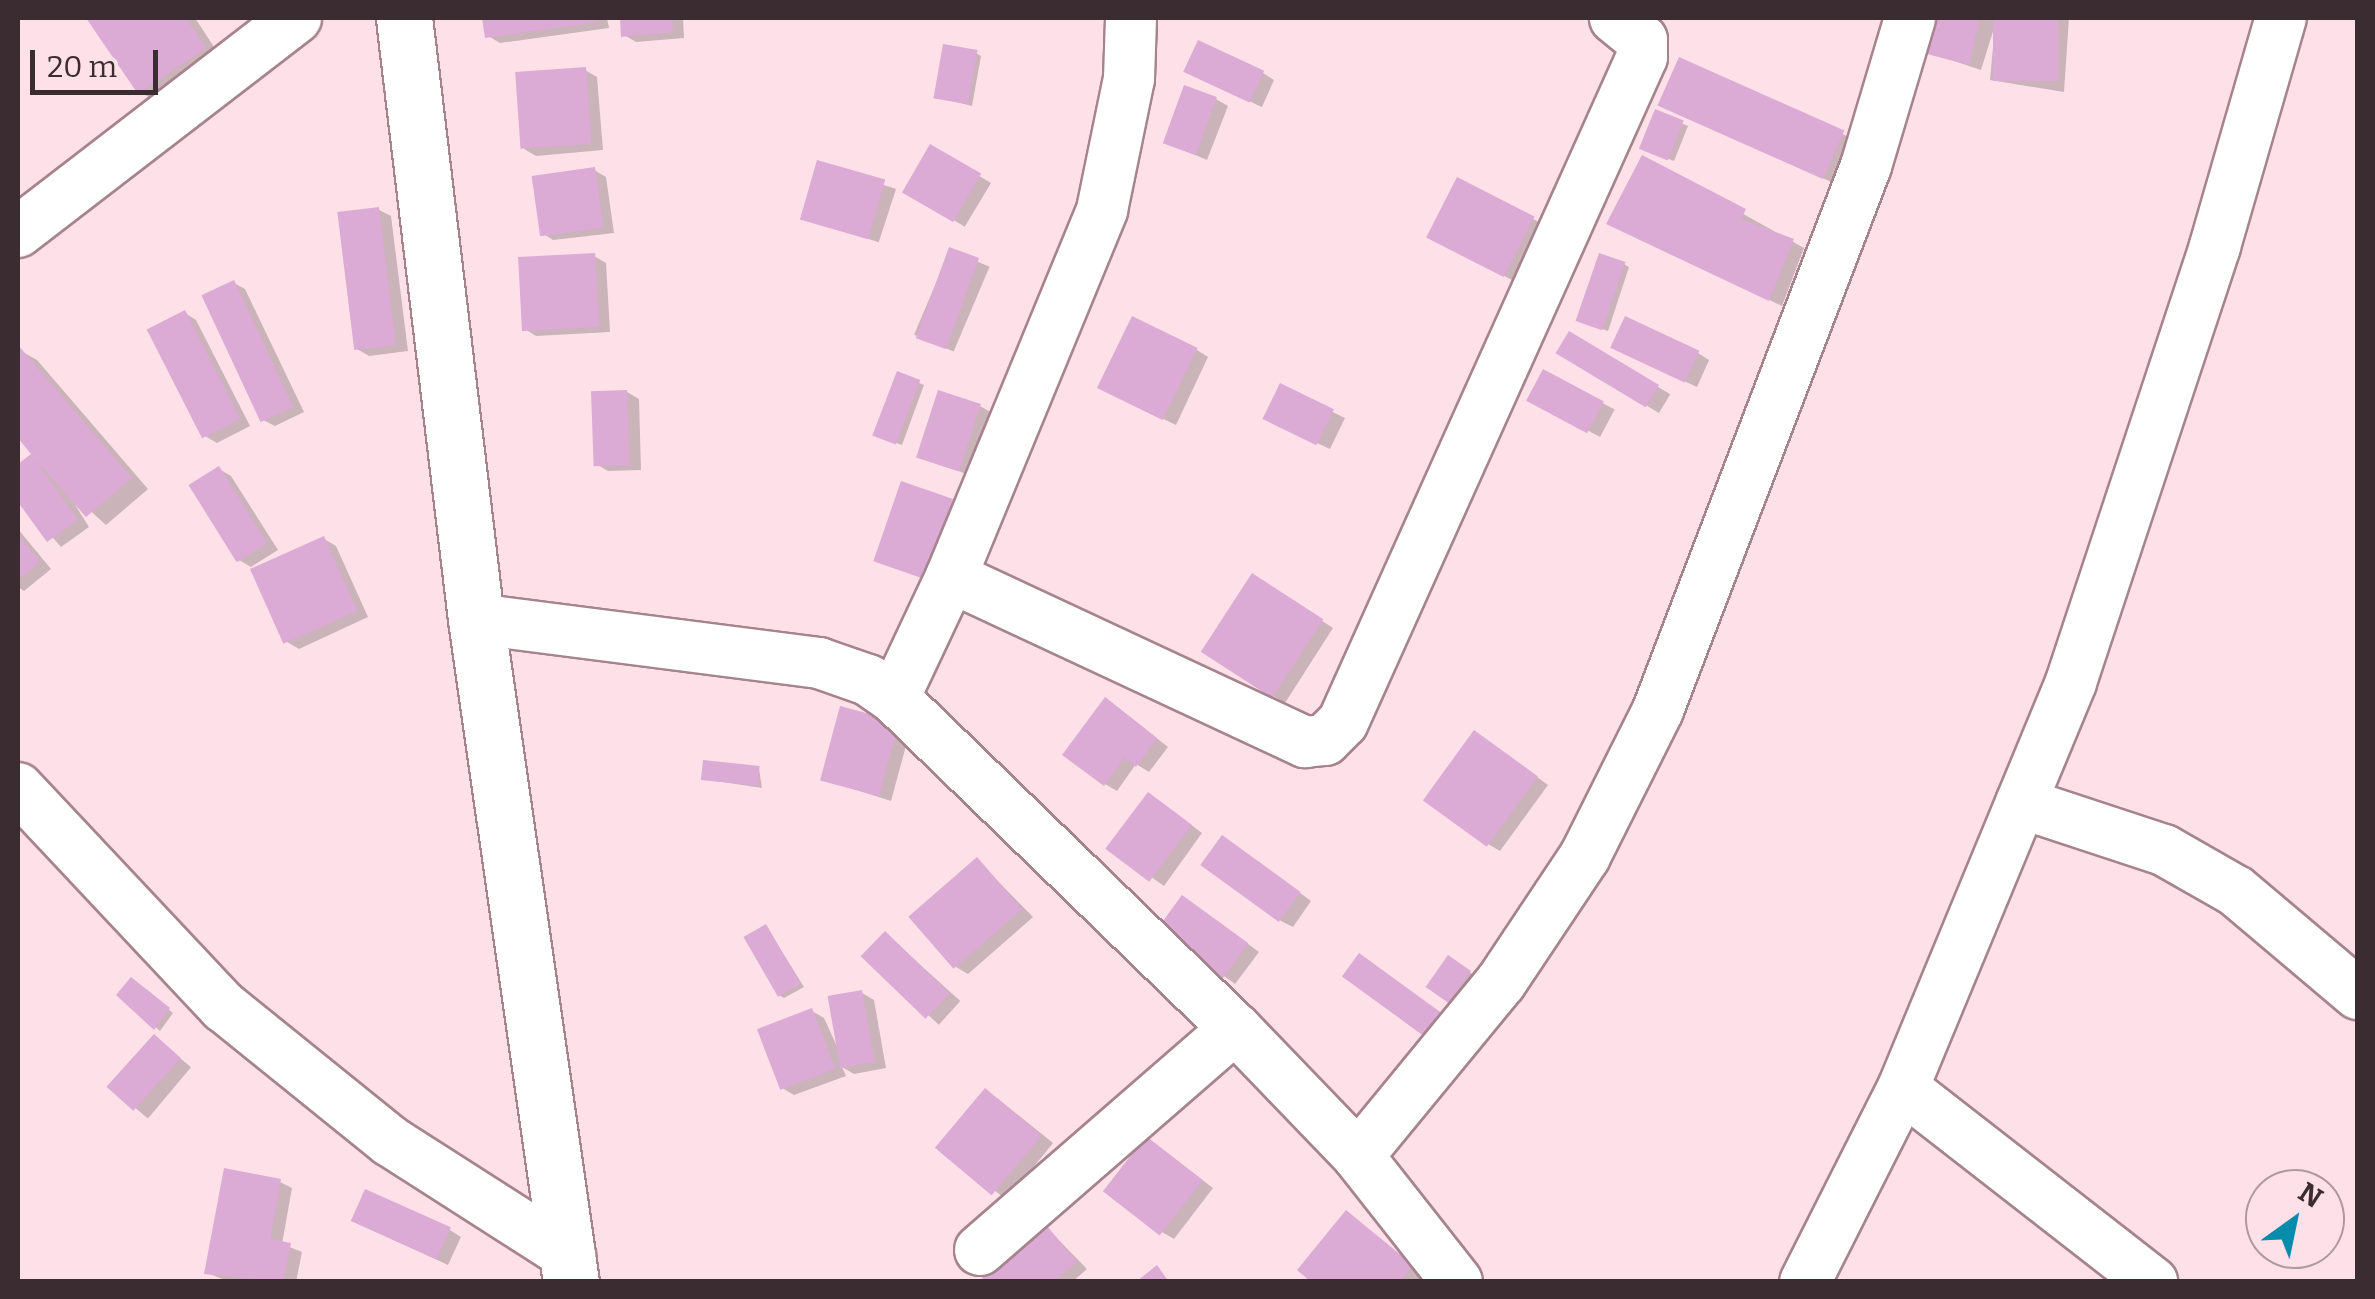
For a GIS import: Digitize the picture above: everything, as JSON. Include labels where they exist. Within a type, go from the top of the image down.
[{"type":"street","points":[[18,232],[296,18]]},
{"type":"street","points":[[404,18],[476,619],[571,1269]]},
{"type":"street","points":[[894,698],[951,577],[1102,210],[1129,79],[1131,18]]},
{"type":"street","points":[[951,577],[1305,742],[1325,740],[1343,722],[1642,57],[1642,40],[1615,18]]},
{"type":"street","points":[[1358,1156],[1501,982],[1585,856],[1658,710],[1866,166],[1910,18]]},
{"type":"street","points":[[1804,1282],[1903,1088],[2071,682],[2184,341],[2280,18]]},
{"type":"street","points":[[476,619],[819,663],[868,680],[894,698],[1234,1028],[1358,1156],[1449,1278]]},
{"type":"street","points":[[19,794],[224,1008],[390,1142],[571,1269]]},
{"type":"street","points":[[2021,803],[2164,850],[2236,891],[2358,994]]},
{"type":"street","points":[[980,1250],[1234,1028]]},
{"type":"street","points":[[1903,1088],[2152,1282]]},
{"type":"building","points":[[86,18],[186,18],[206,48],[138,94]]},
{"type":"building","points":[[482,18],[597,18],[598,22],[485,38]]},
{"type":"building","points":[[620,18],[672,18],[673,32],[621,37]]},
{"type":"building","points":[[1936,18],[1980,18],[1969,65],[1927,54]]},
{"type":"building","points":[[1993,18],[2058,18],[2058,81],[1993,81]]},
{"type":"building","points":[[1198,40],[1264,71],[1249,103],[1183,72]]},
{"type":"building","points":[[943,44],[977,50],[968,104],[933,98]]},
{"type":"building","points":[[1679,57],[1844,131],[1823,179],[1657,105]]},
{"type":"building","points":[[586,67],[591,144],[521,149],[515,72]]},
{"type":"building","points":[[1184,85],[1217,97],[1196,155],[1163,143]]},
{"type":"building","points":[[1655,109],[1684,121],[1668,160],[1639,149]]},
{"type":"building","points":[[930,144],[981,174],[953,222],[902,192]]},
{"type":"building","points":[[1642,155],[1746,209],[1741,219],[1794,239],[1769,301],[1606,224]]},
{"type":"building","points":[[817,160],[885,180],[868,239],[800,220]]},
{"type":"building","points":[[595,167],[603,227],[540,236],[532,176]]},
{"type":"building","points":[[1457,177],[1535,216],[1504,277],[1426,238]]},
{"type":"building","points":[[379,207],[396,345],[354,350],[337,212]]},
{"type":"building","points":[[949,247],[979,258],[946,349],[916,338]]},
{"type":"building","points":[[595,253],[599,327],[522,331],[518,257]]},
{"type":"building","points":[[1599,253],[1625,262],[1602,330],[1576,321]]},
{"type":"building","points":[[234,280],[293,407],[261,422],[201,295]]},
{"type":"building","points":[[185,310],[240,419],[202,438],[147,330]]},
{"type":"building","points":[[1132,316],[1198,348],[1163,420],[1097,388]]},
{"type":"building","points":[[1625,316],[1699,351],[1685,382],[1610,348]]},
{"type":"building","points":[[1569,331],[1659,385],[1646,407],[1556,353]]},
{"type":"building","points":[[18,345],[132,478],[86,517],[34,458],[78,520],[47,542],[18,502],[18,464],[31,454],[18,438]]},
{"type":"building","points":[[1543,369],[1604,401],[1587,433],[1526,401]]},
{"type":"building","points":[[897,371],[920,380],[896,444],[872,435]]},
{"type":"building","points":[[1280,383],[1334,409],[1316,445],[1262,419]]},
{"type":"building","points":[[627,390],[630,465],[594,466],[591,391]]},
{"type":"building","points":[[938,390],[981,404],[959,471],[916,458]]},
{"type":"building","points":[[219,466],[267,543],[237,562],[188,485]]},
{"type":"building","points":[[901,481],[953,499],[925,579],[873,561]]},
{"type":"building","points":[[18,534],[40,562],[18,580]]},
{"type":"building","points":[[324,536],[357,611],[283,644],[250,569]]},
{"type":"building","points":[[1252,573],[1323,619],[1272,698],[1201,652]]},
{"type":"building","points":[[1105,697],[1157,738],[1136,767],[1124,758],[1104,786],[1062,755]]},
{"type":"building","points":[[840,706],[899,722],[879,796],[820,780]]},
{"type":"building","points":[[1474,730],[1538,776],[1487,847],[1423,800]]},
{"type":"building","points":[[703,760],[760,766],[758,786],[701,780]]},
{"type":"building","points":[[1148,792],[1192,825],[1149,882],[1105,849]]},
{"type":"building","points":[[1222,835],[1300,892],[1279,922],[1200,865]]},
{"type":"building","points":[[977,857],[1022,909],[954,969],[908,917]]},
{"type":"building","points":[[1182,895],[1248,943],[1222,979],[1156,931]]},
{"type":"building","points":[[766,924],[800,984],[778,997],[743,937]]},
{"type":"building","points":[[885,931],[950,994],[925,1019],[861,956]]},
{"type":"building","points":[[1359,953],[1444,1015],[1427,1038],[1342,976]]},
{"type":"building","points":[[1448,955],[1471,971],[1449,1003],[1426,987]]},
{"type":"building","points":[[131,977],[170,1008],[154,1030],[116,995]]},
{"type":"building","points":[[862,990],[875,1062],[840,1068],[828,996]]},
{"type":"building","points":[[812,1008],[835,1069],[780,1090],[757,1029]]},
{"type":"building","points":[[154,1034],[181,1058],[133,1111],[106,1087]]},
{"type":"building","points":[[985,1088],[1042,1136],[992,1195],[935,1148]]},
{"type":"building","points":[[1146,1136],[1203,1180],[1160,1235],[1103,1191]]},
{"type":"building","points":[[224,1168],[281,1179],[270,1239],[291,1243],[283,1282],[204,1274]]},
{"type":"building","points":[[365,1189],[451,1227],[437,1259],[351,1221]]},
{"type":"building","points":[[1346,1210],[1413,1265],[1400,1282],[1311,1282],[1297,1270]]},
{"type":"building","points":[[1042,1220],[1077,1262],[1053,1282],[985,1282],[978,1272]]},
{"type":"building","points":[[1157,1265],[1169,1282],[1136,1282]]}]
